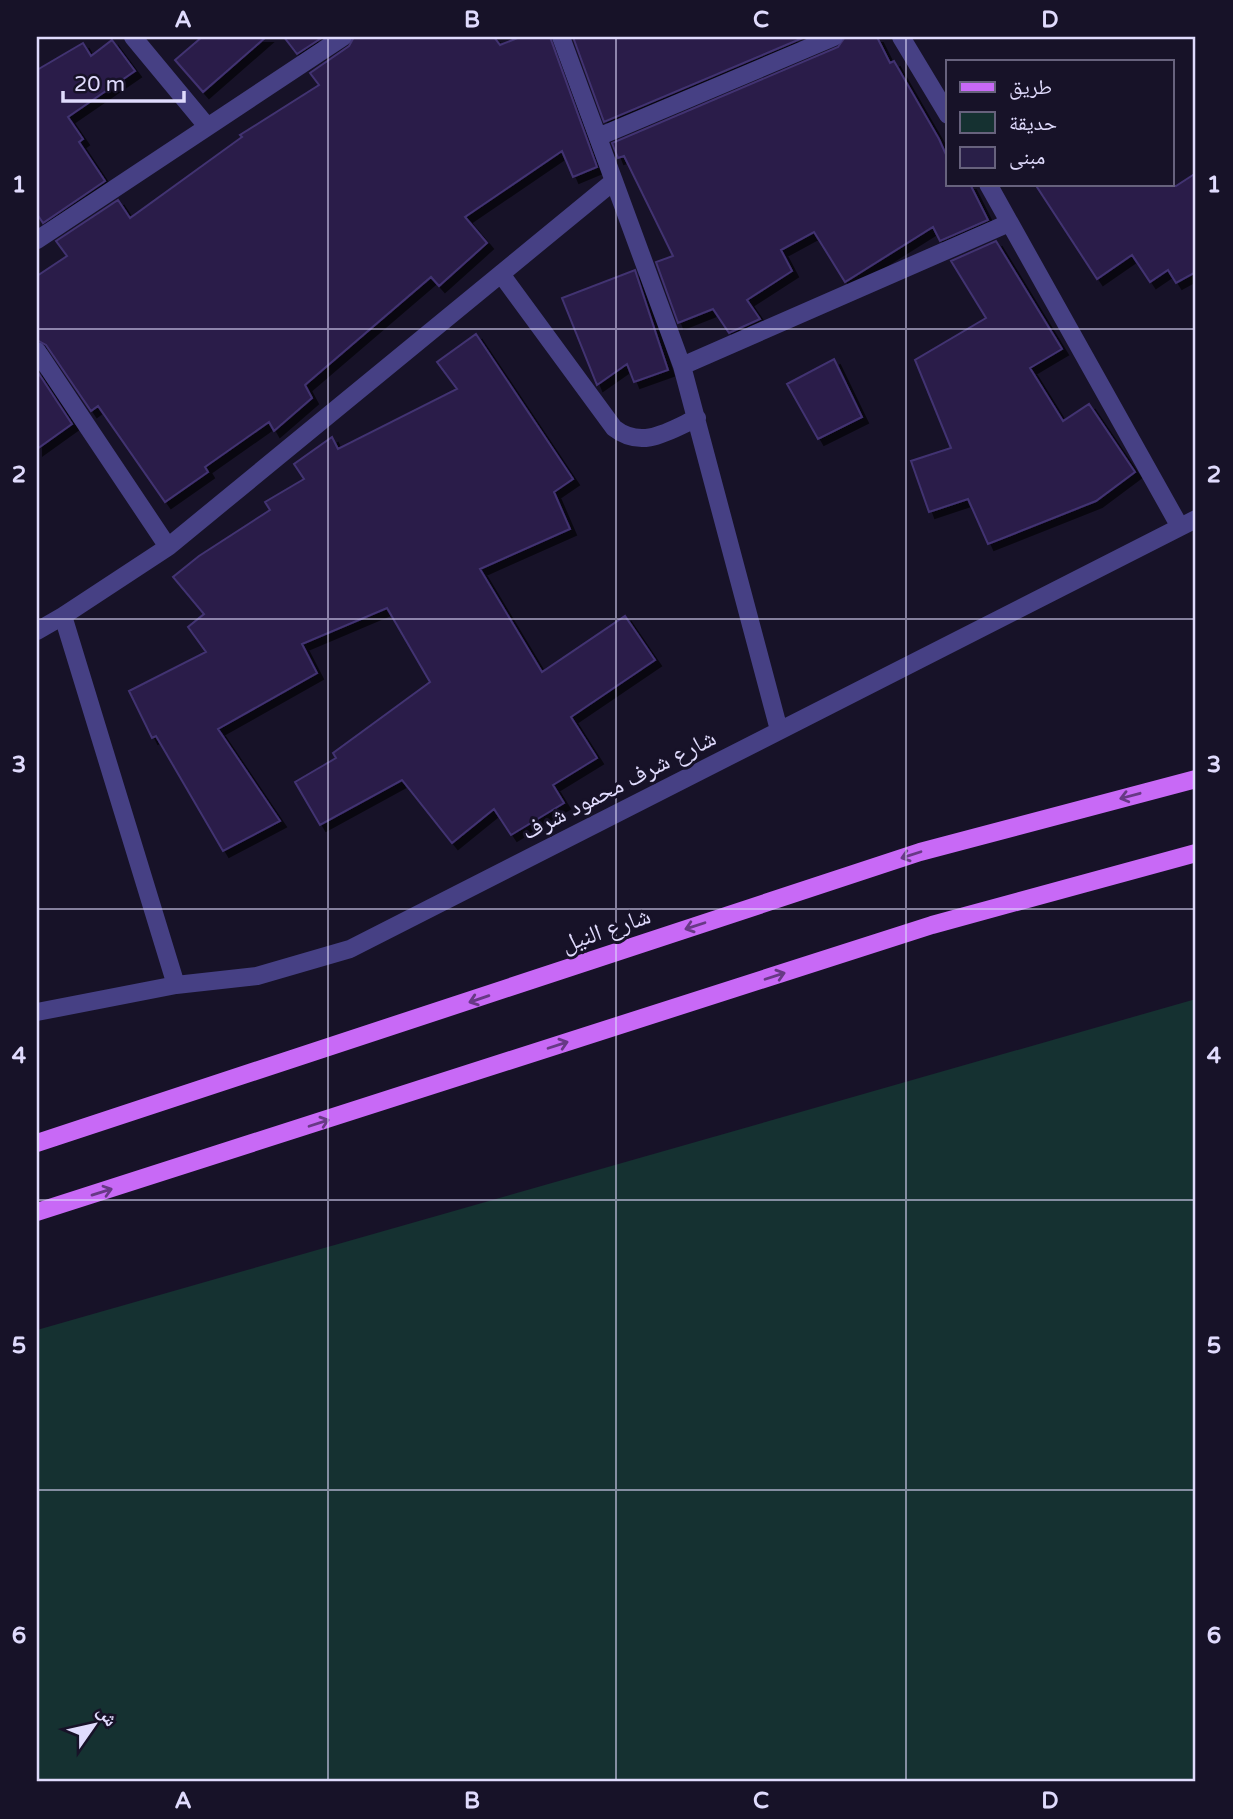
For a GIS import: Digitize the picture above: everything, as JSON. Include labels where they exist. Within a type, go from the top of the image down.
[{"type":"main road","name":"شارع النيل","points":[[37,1143],[920,852],[1196,779]]},
{"type":"main road","points":[[37,1212],[932,925],[1196,853]]},
{"type":"street","points":[[133,37],[206,125]]},
{"type":"street","points":[[37,240],[206,125],[343,37]]},
{"type":"street","points":[[561,37],[682,366],[779,730]]},
{"type":"street","points":[[598,137],[834,37]]},
{"type":"street","points":[[901,37],[946,112]]},
{"type":"street","points":[[37,632],[168,547],[614,181]]},
{"type":"street","points":[[989,186],[1188,523]]},
{"type":"street","points":[[682,366],[1009,223]]},
{"type":"street","points":[[501,274],[614,428],[626,437],[649,439],[697,418]]},
{"type":"street","points":[[37,351],[168,547]]},
{"type":"street","name":"شارع شرف محمود شرف","points":[[37,1012],[176,985],[257,976],[350,949],[779,730],[1067,587],[1188,523]]},
{"type":"street","points":[[63,616],[176,985]]},
{"type":"green space","points":[[1196,999],[1196,1782],[37,1782],[37,1330]]},
{"type":"building","points":[[202,37],[266,37],[203,92],[175,60]]},
{"type":"building","points":[[284,37],[323,37],[297,54]]},
{"type":"building","points":[[354,37],[494,37],[500,45],[520,37],[550,37],[597,167],[573,177],[562,151],[465,217],[487,243],[439,286],[431,277],[305,385],[312,398],[274,431],[269,422],[205,467],[208,472],[165,502],[98,406],[91,411],[46,345],[37,340],[37,276],[67,256],[56,241],[118,200],[130,218],[242,137],[240,135],[319,85],[310,73],[349,46]]},
{"type":"building","points":[[573,37],[805,37],[604,122]]},
{"type":"building","points":[[845,37],[877,37],[890,63],[894,61],[939,139],[946,155],[946,186],[971,186],[988,220],[940,241],[933,227],[845,282],[814,232],[781,250],[792,271],[747,300],[760,319],[729,333],[713,309],[678,323],[656,262],[673,256],[624,156],[618,158],[612,143],[838,47]]},
{"type":"building","points":[[112,40],[135,71],[68,117],[83,139],[79,142],[105,181],[43,223],[37,214],[37,70],[83,43],[91,56]]},
{"type":"building","points":[[1196,173],[1196,272],[1176,283],[1168,270],[1150,282],[1132,255],[1097,279],[1036,186],[1174,186]]},
{"type":"building","points":[[996,241],[1062,349],[1030,368],[1063,421],[1089,404],[1135,472],[1096,501],[988,544],[968,499],[929,512],[911,461],[951,448],[915,360],[986,318],[951,261]]},
{"type":"building","points":[[635,270],[668,370],[634,382],[627,364],[597,385],[562,298]]},
{"type":"building","points":[[476,334],[573,479],[554,492],[570,529],[480,569],[542,672],[625,616],[655,660],[571,717],[597,758],[553,785],[564,803],[511,835],[494,809],[452,843],[402,780],[320,825],[295,782],[336,758],[333,753],[430,682],[387,608],[302,644],[317,673],[218,729],[280,821],[223,851],[156,736],[152,738],[129,691],[206,652],[188,627],[204,614],[173,577],[199,556],[270,510],[265,502],[304,479],[294,464],[332,437],[338,449],[457,389],[437,362]]},
{"type":"building","points":[[834,359],[862,417],[818,439],[787,384]]},
{"type":"building","points":[[37,371],[72,424],[37,449]]}]
